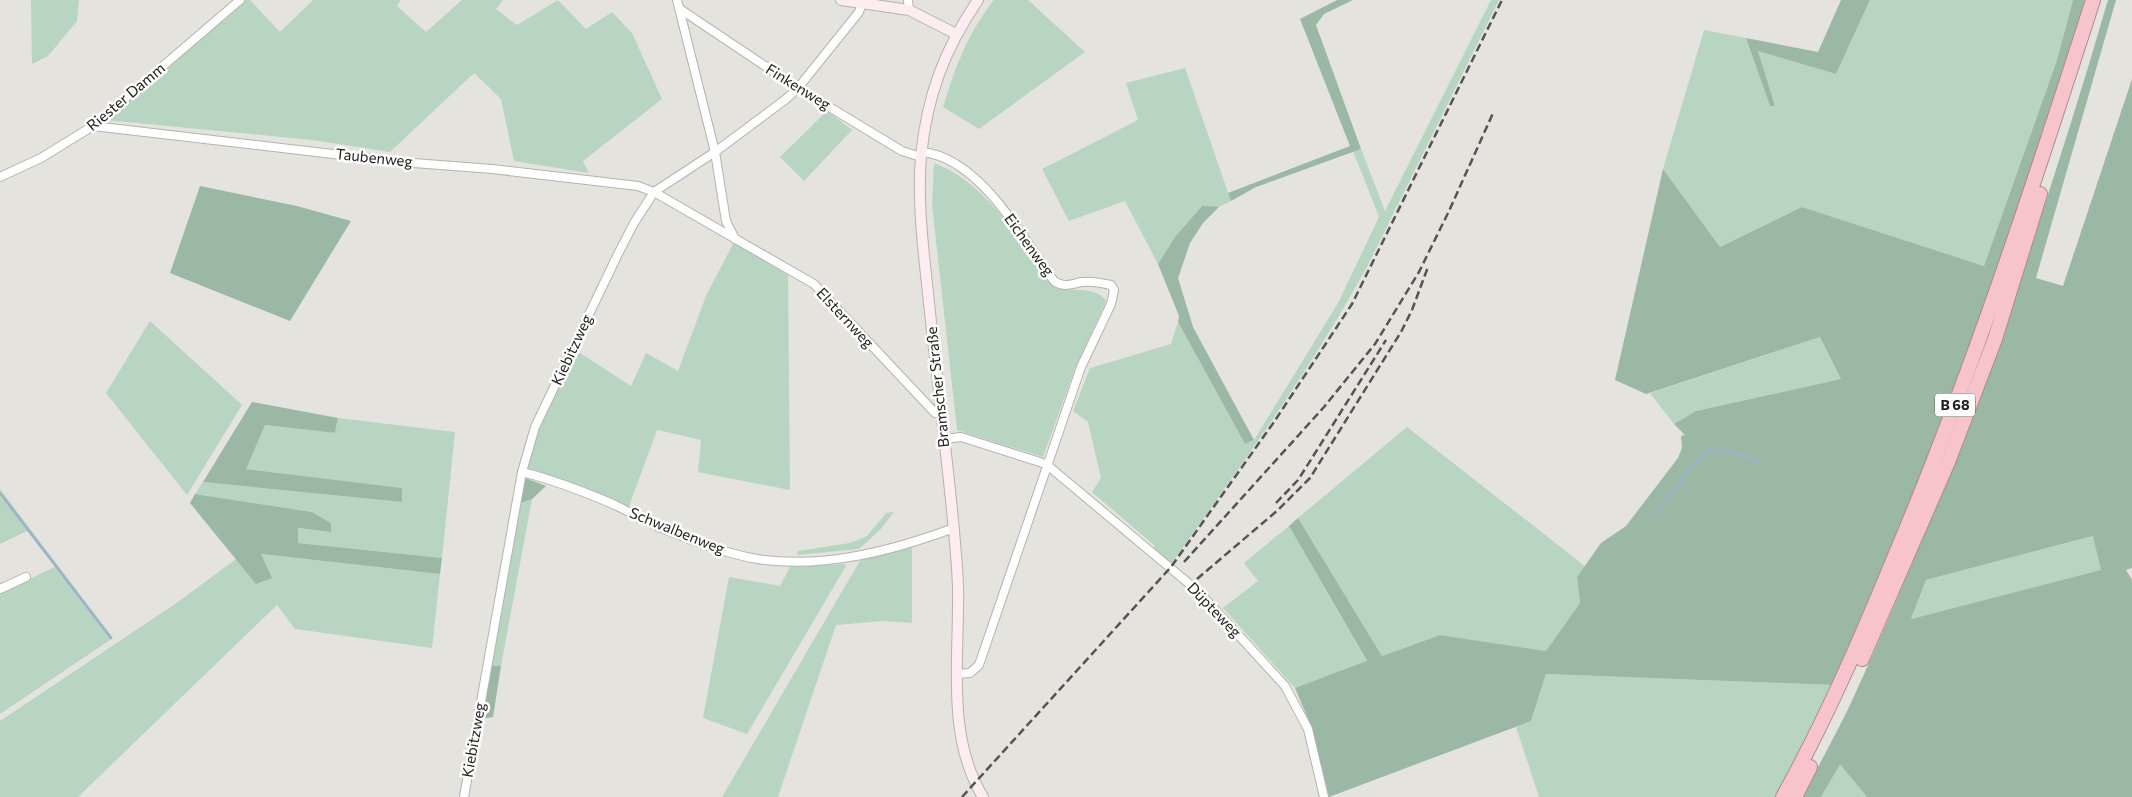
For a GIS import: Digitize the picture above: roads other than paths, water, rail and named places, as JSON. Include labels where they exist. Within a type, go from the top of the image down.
[{"type":"highway","name":"B 68","points":[[1783,797],[1844,677],[1932,470],[2035,179],[2093,0]]},
{"type":"highway","name":"B 68","points":[[1795,797],[1852,682],[1948,462],[1995,339],[2102,0]]},
{"type":"street","name":"Riester Damm","points":[[0,177],[41,158],[93,126],[240,0]]},
{"type":"street","points":[[677,0],[715,152],[726,221],[735,239]]},
{"type":"street","points":[[840,0],[909,5],[956,34]]},
{"type":"street","name":"Bramscher Straße","points":[[978,0],[956,34],[935,82],[925,125],[921,154],[921,213],[954,528],[958,593],[957,674],[960,726],[974,784],[983,797]]},
{"type":"street","name":"Kiebitzweg","points":[[464,797],[522,472],[535,427],[617,256],[634,223],[654,192],[715,152],[786,99],[798,88],[859,12],[862,3]]},
{"type":"street","name":"Finkenweg","points":[[680,9],[798,88],[902,151],[921,154]]},
{"type":"street","name":"Taubenweg","points":[[93,126],[401,162],[492,169],[638,186],[654,192]]},
{"type":"street","name":"Eichenweg","points":[[921,154],[934,154],[950,161],[974,177],[994,198],[1054,281],[1059,285],[1066,286],[1084,282],[1104,283],[1111,285],[1114,290],[1111,304],[1081,368],[1046,464],[978,664],[970,673],[957,674]]},
{"type":"street","name":"Elsternweg","points":[[654,192],[814,284],[935,413],[941,414]]},
{"type":"street","points":[[944,439],[961,438],[1046,464]]},
{"type":"street","name":"Düpteweg","points":[[1046,464],[1199,592],[1285,686],[1308,729],[1324,797]]},
{"type":"street","name":"Schwalbenweg","points":[[522,472],[548,479],[615,505],[658,526],[720,550],[758,559],[792,562],[855,558],[954,528]]},
{"type":"street","points":[[0,588],[26,577]]},
{"type":"waterway","points":[[1657,514],[1692,466],[1708,450],[1733,452],[1760,462]]},
{"type":"waterway","points":[[0,493],[111,638]]},
{"type":"railway","points":[[962,797],[1171,567],[1274,422],[1352,304],[1502,0]]},
{"type":"railway","points":[[1184,562],[1324,407],[1375,344],[1419,272],[1494,111]]},
{"type":"railway","points":[[1197,579],[1278,510],[1310,478],[1401,332],[1412,310],[1428,267]]},
{"type":"railway","points":[[1276,503],[1298,480],[1386,340]]}]
